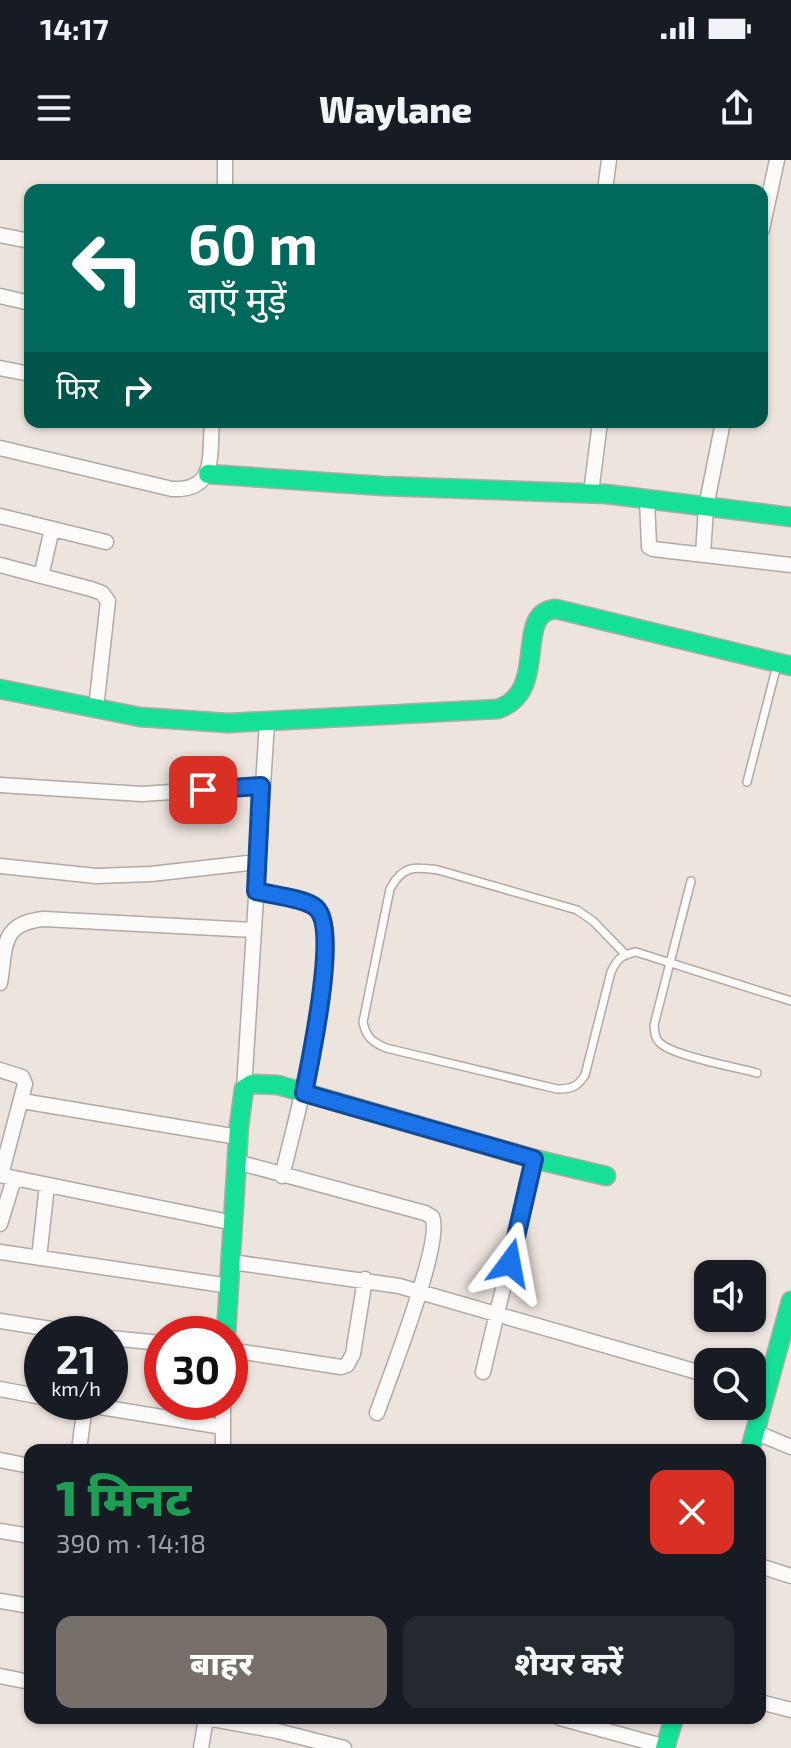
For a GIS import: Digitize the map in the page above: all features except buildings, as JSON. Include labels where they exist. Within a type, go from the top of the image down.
[{"type":"street","points":[[225,160],[225,184]]},
{"type":"street","points":[[606,184],[609,160]]},
{"type":"street","points":[[768,201],[777,160]]},
{"type":"street","points":[[0,235],[24,240]]},
{"type":"street","points":[[0,296],[24,302]]},
{"type":"street","points":[[0,368],[24,373]]},
{"type":"street","points":[[0,448],[172,489],[188,490],[202,483],[208,474],[212,428]]},
{"type":"street","points":[[591,493],[599,428]]},
{"type":"street","points":[[703,555],[706,507],[722,428]]},
{"type":"street","points":[[208,474],[383,486],[591,493],[791,517]]},
{"type":"street","points":[[647,499],[649,547],[791,565]]},
{"type":"street","points":[[0,516],[106,542]]},
{"type":"street","points":[[41,576],[52,529]]},
{"type":"street","points":[[0,565],[102,593],[108,601],[96,708]]},
{"type":"street","points":[[0,689],[140,717],[194,722],[267,722],[474,711],[509,705],[518,698],[524,686],[535,622],[539,613],[548,609],[561,609],[784,664]]},
{"type":"street","points":[[228,1316],[267,722]]},
{"type":"street","points":[[0,785],[130,794],[261,786]]},
{"type":"street","points":[[0,866],[85,875],[123,875],[257,862]]},
{"type":"street","points":[[256,891],[317,908],[325,928],[321,991],[304,1093],[282,1176]]},
{"type":"street","points":[[0,983],[7,937],[14,927],[26,920],[253,930]]},
{"type":"street","points":[[0,1070],[22,1077],[25,1084],[5,1176],[0,1224]]},
{"type":"street","points":[[244,1089],[263,1083],[534,1159],[606,1176]]},
{"type":"street","points":[[22,1101],[238,1137]]},
{"type":"street","points":[[483,1372],[534,1159]]},
{"type":"street","points":[[237,1162],[432,1217],[435,1231],[420,1292],[377,1413]]},
{"type":"street","points":[[5,1176],[234,1223]]},
{"type":"street","points":[[39,1258],[47,1185]]},
{"type":"street","points":[[0,1252],[230,1286]]},
{"type":"street","points":[[232,1262],[365,1279],[694,1371]]},
{"type":"street","points":[[248,1353],[341,1367],[347,1365],[353,1354],[365,1279]]},
{"type":"street","points":[[766,1369],[791,1301]]},
{"type":"street","points":[[0,1321],[24,1325]]},
{"type":"street","points":[[0,1389],[24,1394]]},
{"type":"street","points":[[128,1411],[223,1427]]},
{"type":"street","points":[[78,1420],[79,1444]]},
{"type":"street","points":[[223,1420],[223,1444]]},
{"type":"street","points":[[755,1420],[752,1441],[791,1447]]},
{"type":"street","points":[[0,1460],[24,1465]]},
{"type":"street","points":[[0,1531],[24,1535]]},
{"type":"street","points":[[766,1568],[791,1576]]},
{"type":"street","points":[[0,1601],[24,1605]]},
{"type":"street","points":[[0,1676],[24,1681]]},
{"type":"street","points":[[766,1704],[791,1710]]},
{"type":"street","points":[[201,1748],[205,1724]]},
{"type":"street","points":[[279,1724],[344,1748]]},
{"type":"street","points":[[582,1724],[665,1747],[672,1724]]},
{"type":"lane","points":[[747,782],[784,664]]},
{"type":"lane","points":[[625,954],[593,921],[577,910],[438,870],[421,867],[407,870],[397,876],[390,889],[363,1022],[365,1033],[373,1043],[386,1048],[557,1089],[571,1089],[585,1075],[611,972],[617,959],[625,954],[636,952],[791,1001]]},
{"type":"lane","points":[[691,881],[668,963],[654,1025],[655,1037],[662,1045],[675,1051],[757,1073]]},
{"type":"traffic: fast","points":[[208,474],[383,486],[606,494],[791,517]]},
{"type":"traffic: fast","points":[[0,689],[140,717],[228,723],[498,709],[514,700],[523,686],[536,623],[543,613],[556,609],[791,666]]},
{"type":"traffic: fast","points":[[227,1316],[239,1126],[244,1089],[252,1084],[278,1085],[534,1159],[606,1176]]},
{"type":"traffic: fast","points":[[752,1444],[791,1301]]},
{"type":"traffic: fast","points":[[665,1748],[672,1724]]},
{"type":"route","points":[[203,790],[261,786],[256,891],[309,904],[317,908],[323,918],[326,941],[321,991],[304,1093],[534,1159],[510,1263]]}]
